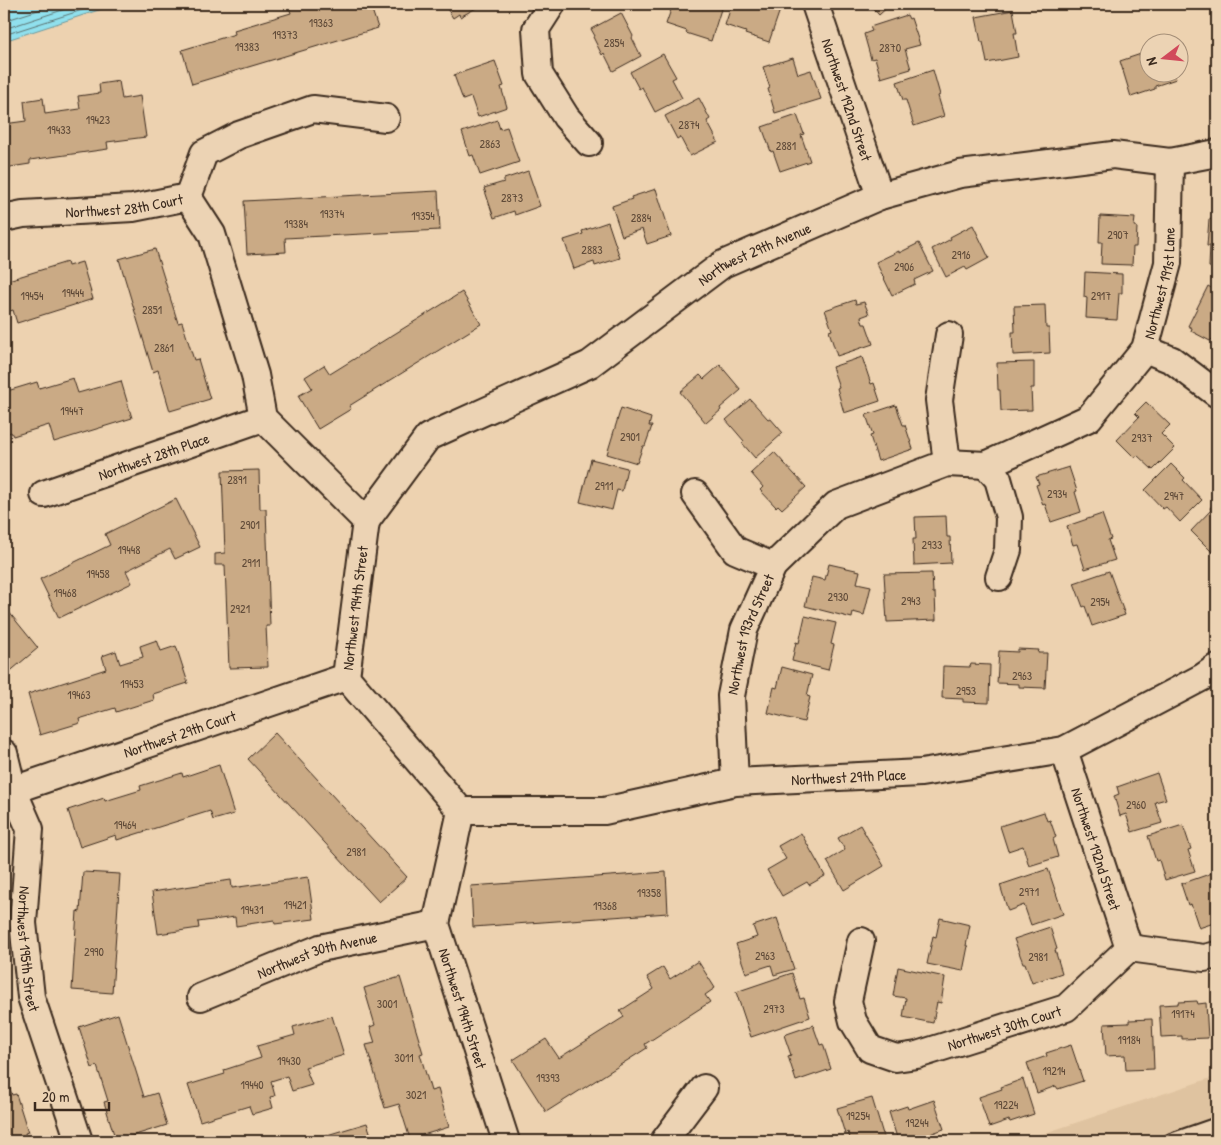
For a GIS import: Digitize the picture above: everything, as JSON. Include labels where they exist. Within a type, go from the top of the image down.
[{"type":"street","points":[[552,4],[536,29],[539,74],[566,117],[588,143]]},
{"type":"street","name":"Northwest 192nd Street","points":[[815,4],[880,196]]},
{"type":"street","name":"Northwest 28th Court","points":[[4,218],[23,214],[133,208],[188,197],[204,153],[238,136],[314,109],[386,118]]},
{"type":"street","name":"Northwest 29th Avenue","points":[[366,521],[428,437],[590,364],[723,264],[880,196],[960,174],[1113,155],[1170,162],[1217,153]]},
{"type":"street","name":"Northwest 191st Lane","points":[[1170,162],[1168,262],[1145,349],[1172,360],[1217,394]]},
{"type":"street","points":[[188,197],[212,234],[255,375],[263,418],[366,521]]},
{"type":"street","points":[[947,463],[939,400],[949,335]]},
{"type":"street","points":[[773,566],[836,505],[947,463],[986,464],[1089,418],[1145,349]]},
{"type":"street","name":"Northwest 28th Place","points":[[44,494],[263,418]]},
{"type":"street","points":[[986,464],[998,479],[1009,517],[1008,550],[998,577]]},
{"type":"street","name":"Northwest 193rd Street","points":[[695,494],[735,550],[773,566],[744,630],[730,696],[735,782]]},
{"type":"street","name":"Northwest 194th Street","points":[[366,521],[346,676],[461,811]]},
{"type":"street","name":"Northwest 29th Place","points":[[461,811],[604,811],[735,782],[921,773],[1064,750],[1203,677],[1217,667]]},
{"type":"street","name":"Northwest 29th Court","points":[[13,790],[346,676]]},
{"type":"street","name":"Northwest 192nd Street","points":[[1064,750],[1129,948]]},
{"type":"street","name":"Northwest 195th Street","points":[[4,753],[13,790],[30,829],[23,923],[31,997],[79,1141]]},
{"type":"street","points":[[436,924],[461,811]]},
{"type":"street","name":"Northwest 194th Street","points":[[436,924],[506,1141]]},
{"type":"street","name":"Northwest 30th Avenue","points":[[201,997],[320,948],[436,924]]},
{"type":"street","name":"Northwest 30th Court","points":[[860,940],[848,1001],[853,1021],[870,1049],[896,1058],[917,1055],[1066,1008],[1129,948]]},
{"type":"street","points":[[1129,948],[1204,958],[1217,955]]},
{"type":"street","points":[[664,1141],[704,1088]]},
{"type":"lane","points":[[1171,1141],[1217,1125]]},
{"type":"shaded area","points":[[1217,1076],[1217,1141],[1021,1141]]},
{"type":"water","points":[[4,4],[117,4],[4,41]]},
{"type":"building","points":[[288,4],[331,4],[331,6],[340,4],[370,4],[378,28],[192,84],[182,50],[235,34],[234,30],[291,13]]},
{"type":"building","points":[[444,4],[478,4],[478,7],[460,17],[459,14],[453,18]]},
{"type":"building","points":[[673,4],[717,4],[722,6],[711,41],[666,24]]},
{"type":"building","points":[[732,4],[772,4],[781,7],[769,42],[725,25]]},
{"type":"building","points":[[869,4],[891,4],[879,15]]},
{"type":"building","points":[[1013,10],[1017,33],[1014,33],[1018,57],[987,63],[976,17]]},
{"type":"building","points":[[621,13],[641,56],[613,71],[604,53],[602,55],[591,29]]},
{"type":"building","points":[[907,15],[909,19],[911,18],[920,45],[905,49],[911,69],[881,78],[875,58],[871,59],[864,34],[872,31],[870,27]]},
{"type":"building","points":[[663,54],[676,77],[672,79],[682,98],[655,112],[642,87],[639,89],[630,72]]},
{"type":"building","points":[[1138,55],[1138,82],[1167,82],[1155,86],[1155,89],[1131,97],[1120,61]]},
{"type":"building","points":[[793,58],[798,74],[811,70],[821,99],[775,113],[763,67]]},
{"type":"building","points":[[495,61],[504,86],[501,87],[507,107],[478,117],[471,97],[463,100],[454,75]]},
{"type":"building","points":[[933,70],[944,116],[914,126],[906,100],[903,100],[897,82]]},
{"type":"building","points":[[119,81],[122,99],[140,96],[146,137],[107,142],[108,149],[30,160],[30,164],[4,168],[4,124],[26,121],[24,101],[43,98],[45,114],[80,109],[78,96],[100,93],[99,84]]},
{"type":"building","points":[[699,98],[710,119],[707,121],[718,142],[690,156],[680,137],[677,139],[665,116]]},
{"type":"building","points":[[797,115],[804,134],[801,135],[810,161],[780,171],[762,127]]},
{"type":"building","points":[[497,120],[500,129],[507,127],[519,162],[480,175],[473,155],[470,156],[462,132]]},
{"type":"building","points":[[528,171],[540,206],[515,215],[514,211],[494,218],[484,188],[504,182],[504,179]]},
{"type":"building","points":[[656,189],[671,236],[647,244],[642,229],[622,236],[612,206],[632,199],[631,197]]},
{"type":"building","points":[[438,191],[440,230],[285,238],[286,252],[247,254],[244,201]]},
{"type":"building","points":[[1100,216],[1135,218],[1134,226],[1137,227],[1136,247],[1133,247],[1132,265],[1101,264],[1102,242],[1099,242]]},
{"type":"building","points":[[1209,219],[1217,220],[1217,268],[1209,267],[1210,246],[1207,246]]},
{"type":"building","points":[[608,222],[620,258],[595,266],[594,262],[574,269],[564,240],[583,234],[582,231]]},
{"type":"building","points":[[973,225],[989,258],[967,270],[965,267],[946,277],[932,249]]},
{"type":"building","points":[[919,243],[933,271],[914,280],[915,284],[892,295],[876,262]]},
{"type":"building","points":[[155,249],[178,323],[182,322],[194,360],[198,359],[210,399],[170,411],[158,370],[153,372],[119,259]]},
{"type":"building","points":[[67,262],[68,266],[82,262],[93,299],[17,323],[13,310],[4,313],[4,277],[5,281]]},
{"type":"building","points":[[1085,272],[1122,274],[1122,293],[1119,293],[1117,320],[1086,318],[1087,298],[1084,297]]},
{"type":"building","points":[[1208,286],[1217,291],[1217,342],[1212,339],[1210,341],[1191,331],[1192,328],[1188,326]]},
{"type":"building","points":[[462,292],[481,324],[349,406],[351,409],[318,429],[298,396],[312,388],[305,377],[324,365],[330,374]]},
{"type":"building","points":[[855,300],[856,304],[864,302],[869,314],[861,317],[863,324],[866,324],[873,344],[837,356],[829,331],[832,330],[825,310]]},
{"type":"building","points":[[1045,305],[1046,328],[1049,328],[1050,353],[1013,355],[1012,332],[1015,332],[1014,306]]},
{"type":"building","points":[[862,357],[871,384],[874,383],[880,401],[844,413],[837,388],[839,387],[832,367]]},
{"type":"building","points":[[1034,362],[1034,388],[1031,388],[1032,410],[1001,411],[997,363]]},
{"type":"building","points":[[720,365],[741,390],[706,423],[680,392],[700,375],[704,379]]},
{"type":"building","points":[[73,378],[78,393],[121,381],[132,418],[54,442],[49,425],[13,436],[11,432],[4,435],[4,392],[37,382],[39,388]]},
{"type":"building","points":[[750,399],[783,433],[755,458],[742,443],[744,441],[726,420]]},
{"type":"building","points":[[1146,402],[1170,425],[1161,434],[1175,448],[1153,470],[1137,455],[1135,458],[1117,440],[1139,417],[1135,413]]},
{"type":"building","points":[[896,405],[913,449],[878,461],[870,436],[873,435],[866,415]]},
{"type":"building","points":[[621,408],[651,418],[649,426],[652,426],[637,463],[607,454]]},
{"type":"building","points":[[774,452],[806,487],[782,509],[778,505],[776,507],[760,490],[763,487],[751,473]]},
{"type":"building","points":[[591,459],[627,468],[622,491],[617,490],[612,510],[580,502]]},
{"type":"building","points":[[1171,464],[1202,500],[1180,522],[1166,507],[1163,509],[1145,490]]},
{"type":"building","points":[[1069,467],[1077,491],[1075,492],[1081,512],[1051,522],[1036,485],[1039,484],[1036,477]]},
{"type":"building","points":[[259,470],[260,509],[266,509],[270,626],[266,626],[268,667],[229,668],[225,565],[215,565],[215,554],[225,553],[222,471]]},
{"type":"building","points":[[176,499],[200,547],[175,559],[170,549],[126,571],[132,583],[59,618],[40,579],[110,545],[105,534]]},
{"type":"building","points":[[1217,500],[1217,548],[1213,553],[1191,531],[1211,510],[1210,508]]},
{"type":"building","points":[[1102,514],[1111,539],[1108,540],[1115,560],[1085,569],[1077,544],[1073,545],[1067,526]]},
{"type":"building","points":[[946,516],[947,537],[950,537],[951,563],[914,565],[913,539],[916,539],[915,517]]},
{"type":"building","points":[[829,564],[860,571],[857,583],[871,586],[864,615],[853,612],[852,618],[805,606],[812,577],[825,580]]},
{"type":"building","points":[[1109,571],[1125,615],[1092,626],[1074,583]]},
{"type":"building","points":[[932,573],[936,620],[887,622],[884,574]]},
{"type":"building","points":[[4,606],[38,648],[7,674],[4,671]]},
{"type":"building","points":[[805,616],[836,623],[831,644],[834,645],[828,670],[792,661],[796,642],[799,643]]},
{"type":"building","points":[[157,640],[161,651],[176,646],[188,683],[153,694],[154,700],[116,712],[115,708],[79,719],[80,723],[40,735],[28,694],[106,669],[102,656],[116,651],[120,664],[143,657],[140,646]]},
{"type":"building","points":[[1018,649],[1039,650],[1038,653],[1047,653],[1045,688],[1019,687],[1019,684],[997,683],[999,651],[1018,652]]},
{"type":"building","points":[[971,664],[990,665],[989,703],[963,702],[963,699],[942,698],[943,666],[970,667]]},
{"type":"building","points":[[782,667],[812,675],[807,696],[810,697],[804,722],[768,713],[774,687],[777,688]]},
{"type":"building","points":[[275,733],[407,877],[379,902],[248,759]]},
{"type":"building","points":[[219,765],[234,814],[213,820],[210,811],[117,840],[116,835],[80,847],[68,810],[104,798],[105,801],[141,790],[140,786],[182,773],[183,777]]},
{"type":"building","points":[[1157,773],[1166,799],[1155,802],[1162,823],[1132,832],[1126,814],[1120,816],[1114,796],[1119,794],[1117,787]]},
{"type":"building","points":[[1044,812],[1047,821],[1050,820],[1056,837],[1053,839],[1058,857],[1029,866],[1023,846],[1008,851],[1000,826]]},
{"type":"building","points":[[860,825],[884,866],[844,890],[827,861],[845,850],[838,838]]},
{"type":"building","points":[[1183,825],[1191,849],[1188,850],[1195,871],[1165,880],[1159,860],[1156,861],[1148,836]]},
{"type":"building","points":[[801,833],[825,876],[809,885],[807,882],[782,896],[767,870],[786,859],[778,846]]},
{"type":"building","points":[[1048,869],[1063,914],[1031,925],[1024,905],[1008,911],[1000,885]]},
{"type":"building","points":[[83,872],[120,874],[112,993],[72,990],[77,911],[80,912]]},
{"type":"building","points":[[666,872],[668,913],[473,927],[471,886]]},
{"type":"building","points":[[1215,872],[1217,880],[1217,922],[1199,928],[1191,904],[1188,905],[1181,884]]},
{"type":"building","points":[[308,877],[314,919],[275,924],[274,920],[236,926],[235,917],[198,922],[199,928],[158,934],[152,892],[231,880],[232,888]]},
{"type":"building","points":[[777,918],[794,969],[774,975],[771,965],[746,973],[736,944],[757,937],[753,926]]},
{"type":"building","points":[[940,918],[970,925],[963,971],[927,964],[933,936],[936,937]]},
{"type":"building","points":[[1050,927],[1062,973],[1032,983],[1014,939]]},
{"type":"building","points":[[698,961],[715,988],[705,995],[710,1002],[645,1044],[647,1048],[546,1112],[513,1060],[546,1039],[559,1058],[624,1017],[620,1011],[654,989],[647,977],[663,967],[670,979]]},
{"type":"building","points":[[898,967],[945,977],[941,1003],[937,1002],[933,1023],[903,1017],[906,998],[893,996]]},
{"type":"building","points":[[792,973],[800,999],[804,998],[810,1017],[751,1037],[736,992]]},
{"type":"building","points":[[400,977],[423,1053],[420,1054],[431,1091],[438,1089],[449,1127],[410,1139],[399,1104],[385,1108],[366,1045],[375,1043],[370,1027],[375,1025],[364,988]]},
{"type":"building","points":[[1197,1001],[1198,1004],[1206,1003],[1208,1038],[1182,1039],[1182,1036],[1161,1037],[1159,1005]]},
{"type":"building","points":[[118,1014],[144,1097],[157,1093],[167,1125],[116,1141],[104,1102],[108,1101],[97,1066],[92,1068],[79,1027]]},
{"type":"building","points":[[332,1016],[344,1055],[305,1067],[312,1085],[292,1091],[287,1076],[271,1081],[275,1096],[270,1097],[273,1108],[252,1114],[249,1106],[200,1121],[188,1085],[225,1074],[224,1070],[261,1058],[257,1046],[295,1035],[293,1027]]},
{"type":"building","points":[[1152,1019],[1154,1069],[1126,1070],[1125,1055],[1106,1056],[1104,1024],[1129,1023],[1129,1020]]},
{"type":"building","points":[[813,1025],[820,1045],[823,1044],[831,1069],[796,1081],[788,1056],[791,1055],[784,1035]]},
{"type":"building","points":[[1071,1045],[1083,1081],[1058,1089],[1056,1086],[1037,1093],[1027,1063],[1047,1056],[1046,1053]]},
{"type":"building","points":[[4,1068],[12,1095],[16,1094],[28,1132],[25,1133],[27,1141],[4,1141]]},
{"type":"building","points":[[1023,1079],[1034,1114],[989,1127],[979,1097]]},
{"type":"building","points":[[872,1098],[885,1141],[851,1141],[848,1132],[845,1134],[837,1108]]},
{"type":"building","points":[[934,1100],[944,1129],[924,1136],[925,1139],[898,1141],[889,1112],[907,1106],[908,1109]]},
{"type":"building","points":[[367,1123],[373,1141],[329,1141],[327,1135]]}]
